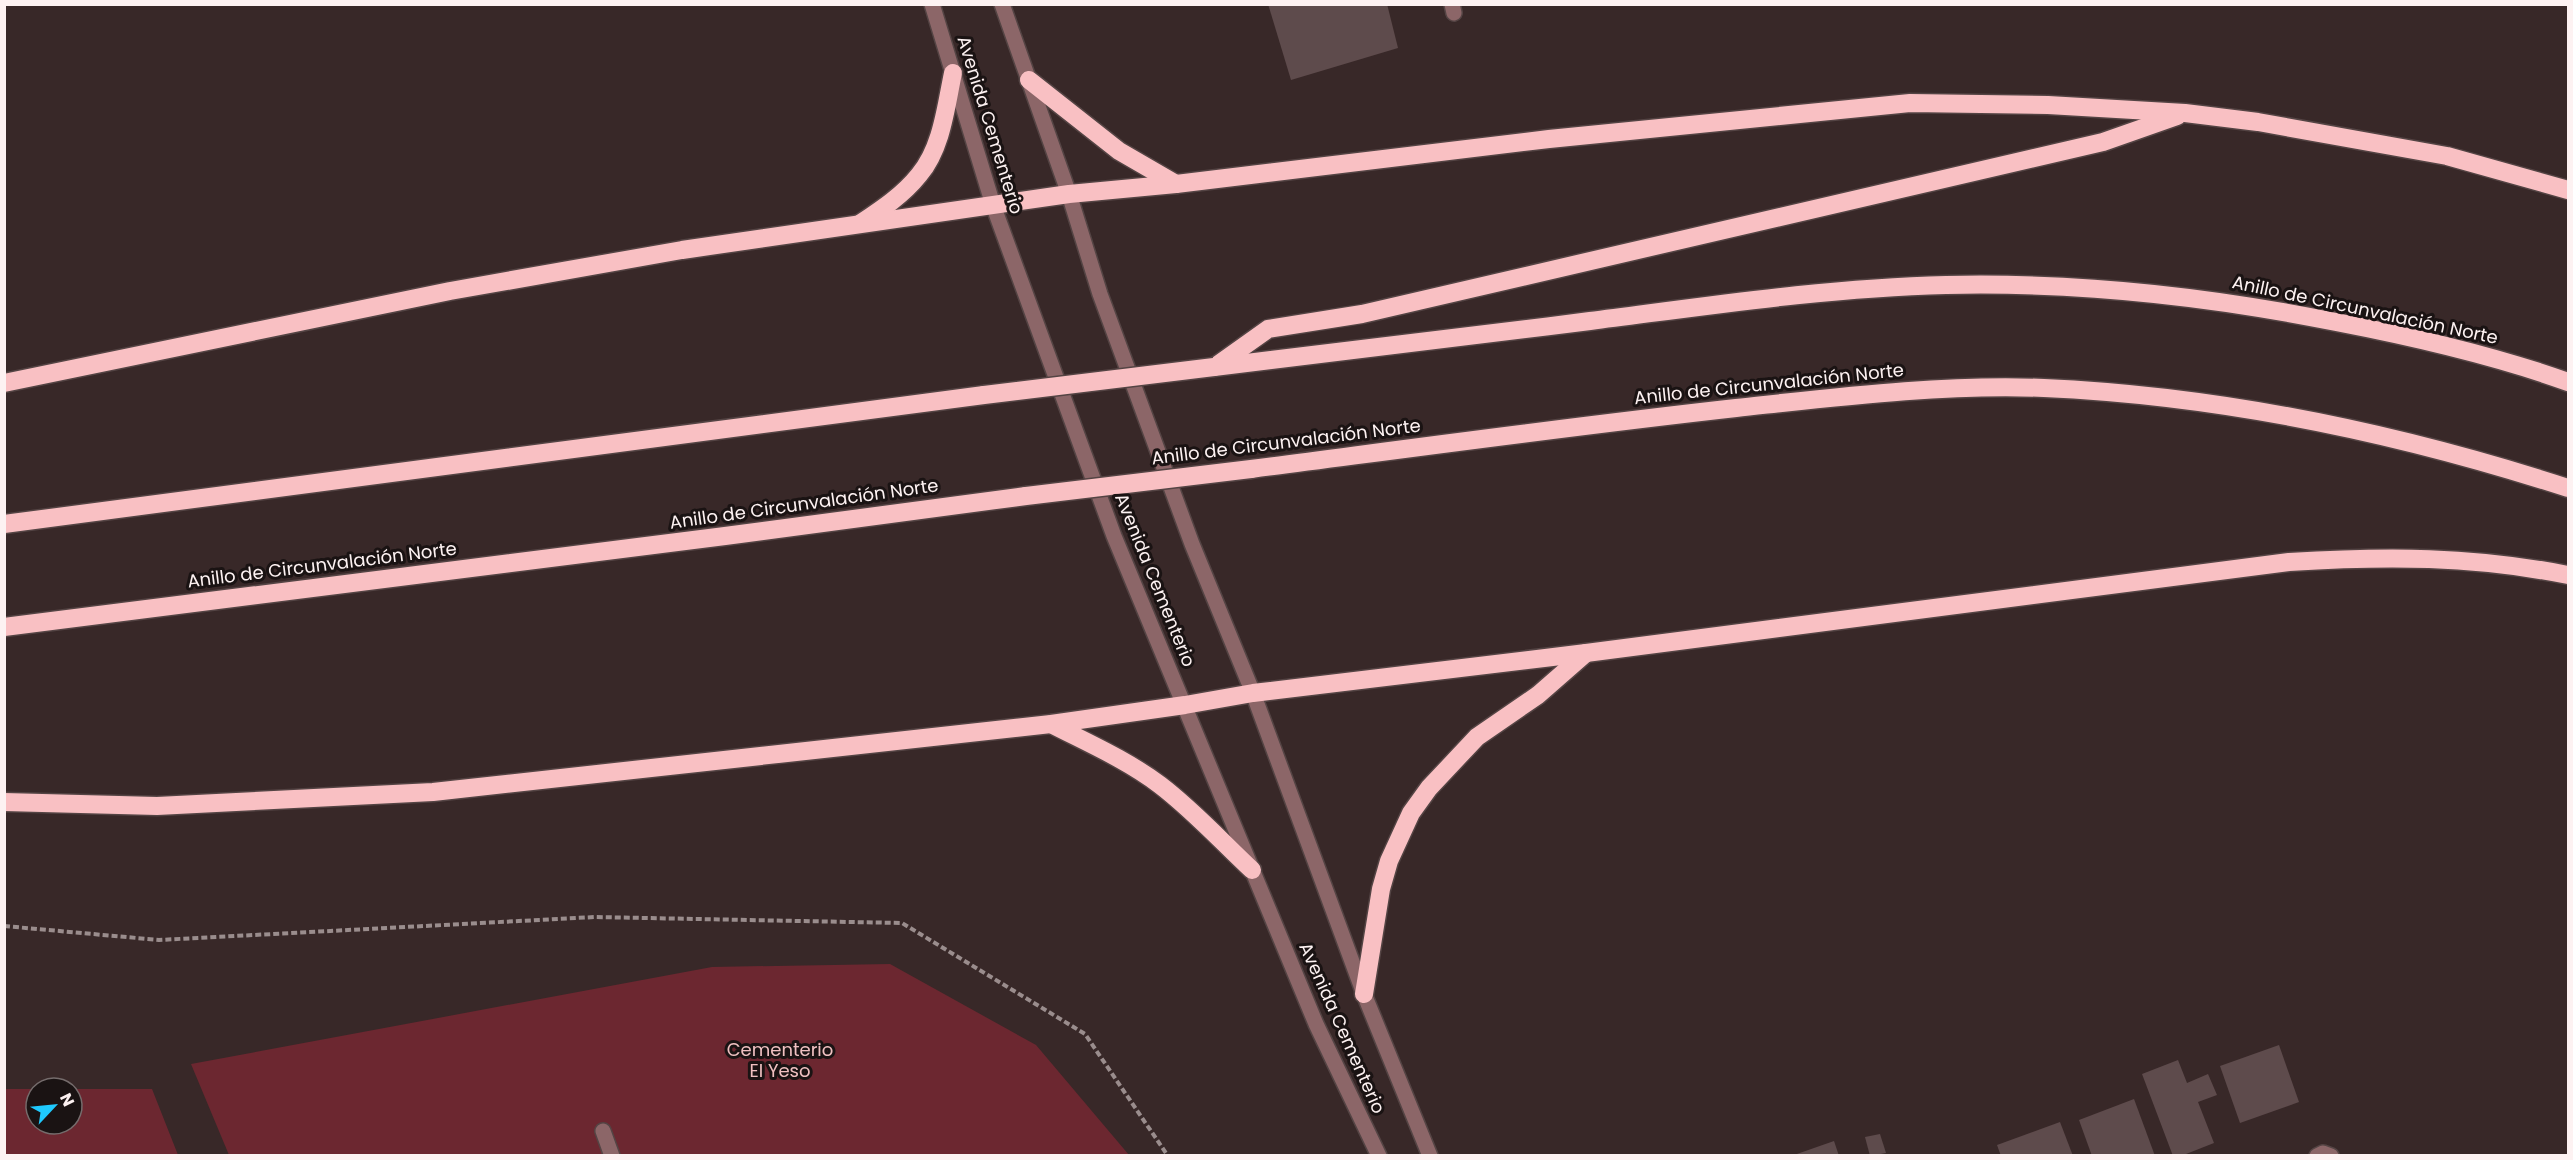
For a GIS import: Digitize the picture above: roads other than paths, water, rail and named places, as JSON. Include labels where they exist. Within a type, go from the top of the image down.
[{"type":"highway","points":[[858,226],[901,194],[921,174],[941,128],[953,73]]},
{"type":"highway","points":[[1029,80],[1119,151],[1176,184]]},
{"type":"highway","points":[[4,383],[450,291],[682,250],[1069,194],[1176,184],[1549,139],[1910,103],[2048,105],[2185,113],[2258,122],[2447,156],[2568,190]]},
{"type":"highway","points":[[1214,367],[1268,329],[1362,314],[2103,142],[2185,113]]},
{"type":"highway","name":"Anillo de Circunvalación Norte","points":[[4,524],[984,395],[1817,292],[1947,285],[2083,287],[2170,295],[2262,307],[2377,330],[2509,361],[2568,382]]},
{"type":"highway","name":"Anillo de Circunvalación Norte","points":[[4,627],[1607,422],[1897,391],[2043,388],[2193,401],[2301,417],[2504,467],[2568,488]]},
{"type":"highway","points":[[4,802],[158,806],[433,792],[1051,724],[1253,693],[1586,653],[2289,562],[2373,557],[2446,558],[2568,575]]},
{"type":"highway","points":[[1364,994],[1381,889],[1389,861],[1411,813],[1429,788],[1478,737],[1538,694],[1586,653]]},
{"type":"highway","points":[[1051,724],[1135,767],[1159,783],[1181,801],[1252,870]]},
{"type":"street","name":"Avenida Cementerio","points":[[932,4],[993,205],[1114,536],[1316,1024],[1378,1155]]},
{"type":"street","name":"Avenida Cementerio","points":[[1002,4],[1069,194],[1100,294],[1192,544],[1253,693],[1364,994],[1430,1155]]},
{"type":"street","points":[[603,1131],[612,1155]]},
{"type":"street","points":[[2317,1155],[2323,1153],[2331,1155]]},
{"type":"park label","name":"Cementerio El Yeso","points":[[780,1060]]}]
